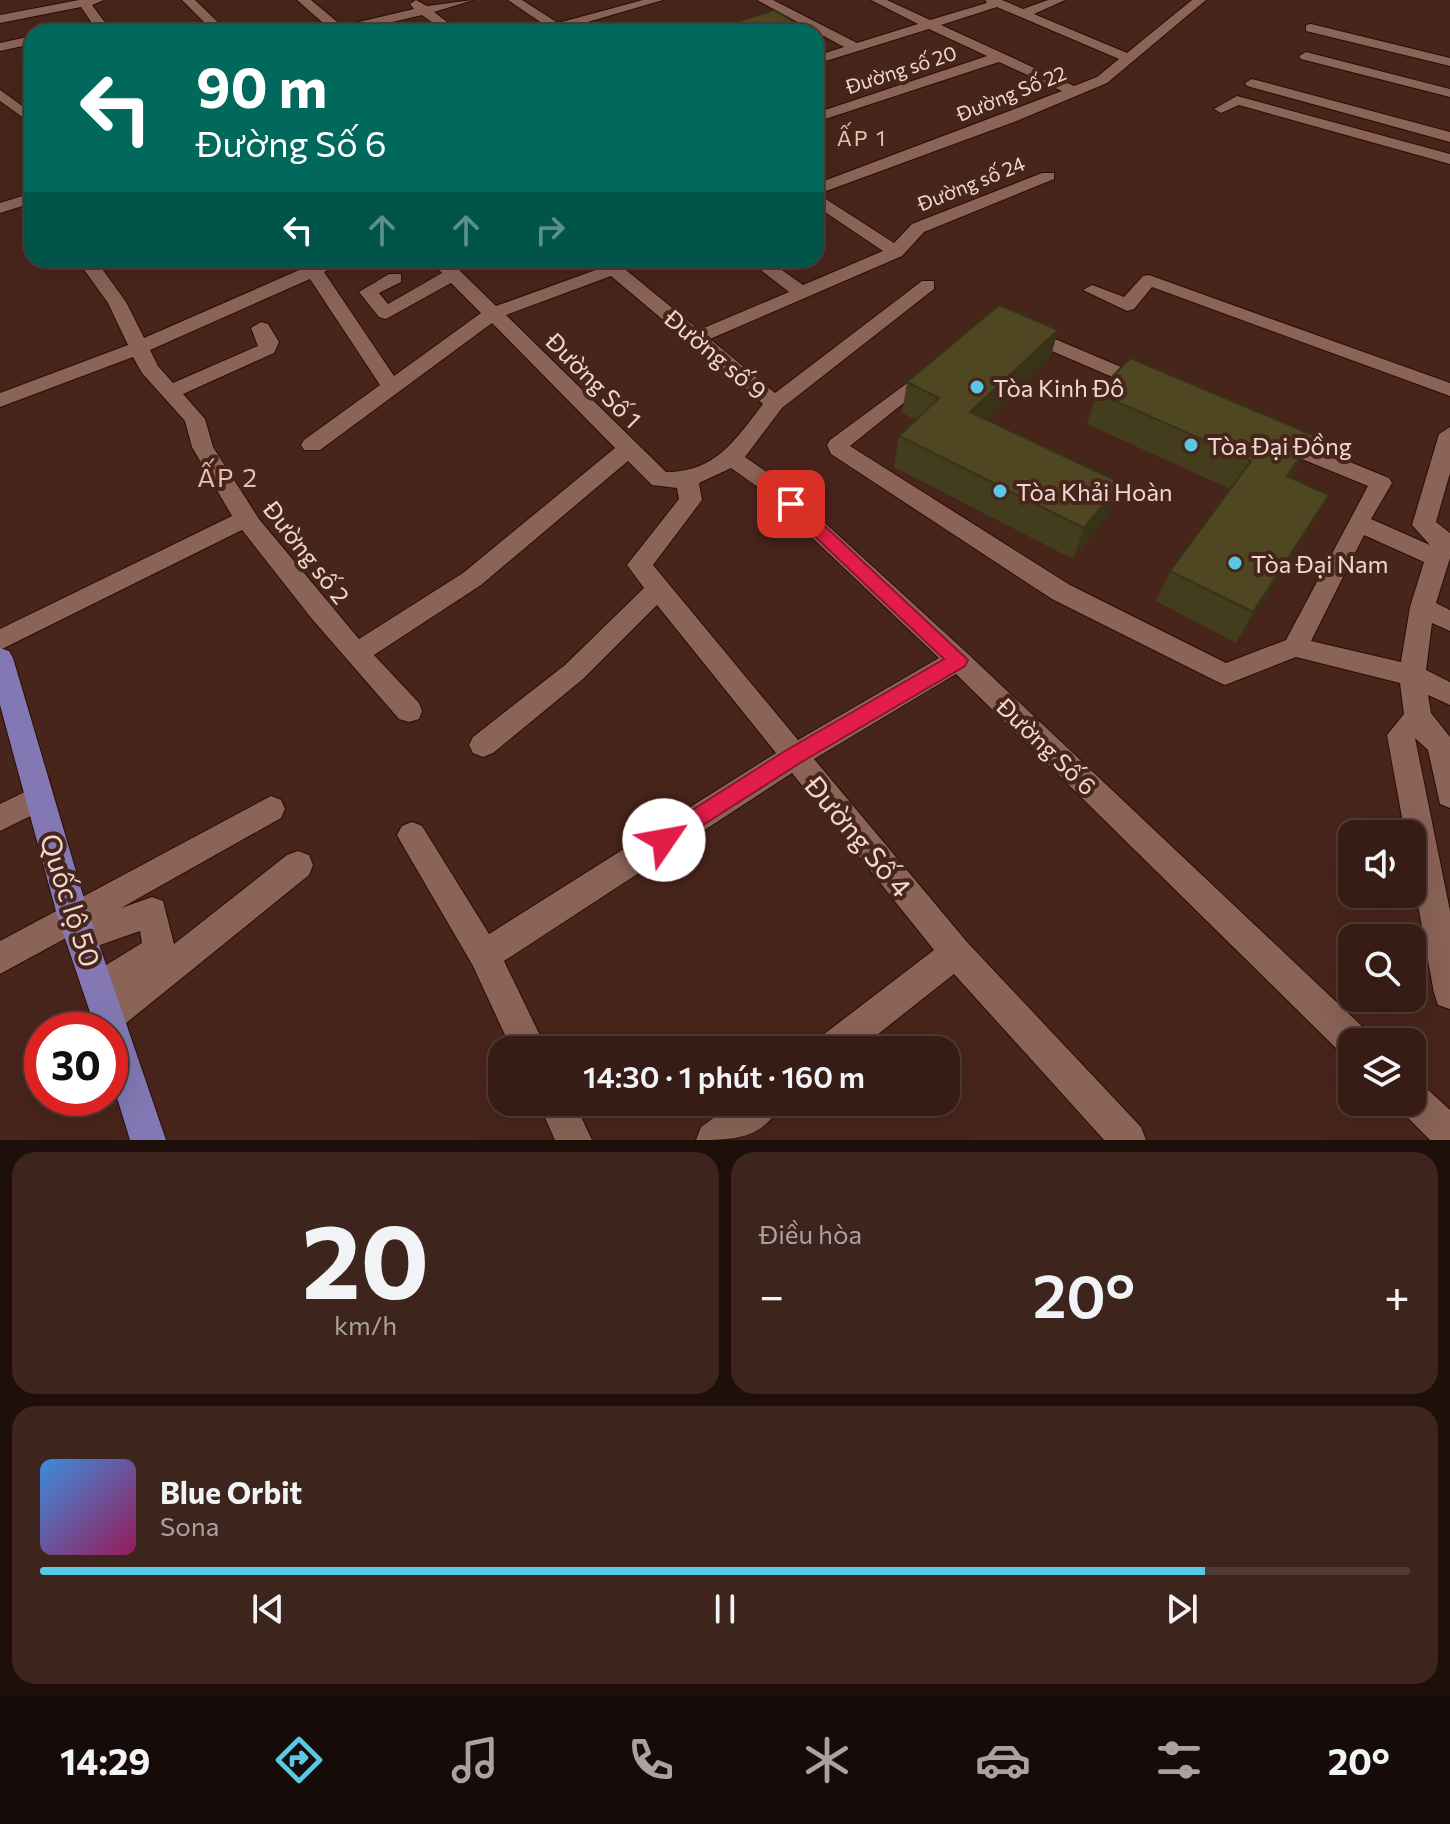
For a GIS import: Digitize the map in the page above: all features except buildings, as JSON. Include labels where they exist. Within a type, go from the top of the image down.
[{"type":"main road","name":"Quốc lộ 50","points":[[0,658],[6,706],[39,798],[148,1140]]},
{"type":"street","points":[[0,19],[98,0]]},
{"type":"street","points":[[188,0],[213,24]]},
{"type":"street","points":[[303,0],[329,24]]},
{"type":"street","points":[[411,0],[442,24]]},
{"type":"street","points":[[369,24],[467,0]]},
{"type":"street","points":[[514,0],[551,24]]},
{"type":"street","points":[[579,24],[657,0]]},
{"type":"street","points":[[763,0],[810,24]]},
{"type":"street","points":[[877,0],[1075,92]]},
{"type":"street","points":[[1024,13],[1059,0]]},
{"type":"street","name":"Đường Số 22","points":[[824,187],[1102,80],[1200,0]]},
{"type":"street","points":[[824,58],[995,2],[1131,59]]},
{"type":"street","points":[[84,3],[99,24]]},
{"type":"street","points":[[767,14],[782,10]]},
{"type":"street","points":[[1311,28],[1450,62]]},
{"type":"street","points":[[824,31],[857,48]]},
{"type":"street","points":[[0,47],[24,42]]},
{"type":"street","points":[[1306,56],[1450,93]]},
{"type":"street","name":"Đường số 20","points":[[824,115],[999,57]]},
{"type":"street","points":[[1252,83],[1450,137]]},
{"type":"street","points":[[0,94],[24,106]]},
{"type":"street","points":[[1221,109],[1237,100],[1450,159]]},
{"type":"street","name":"Đường số 24","points":[[697,338],[896,252],[918,228],[1048,176]]},
{"type":"street","points":[[0,208],[24,200]]},
{"type":"street","points":[[824,204],[896,252]]},
{"type":"street","name":"Đường số 2","points":[[92,268],[117,302],[136,349],[149,369],[195,419],[195,435],[247,518],[356,654],[409,711]]},
{"type":"street","points":[[0,400],[136,349],[320,268]]},
{"type":"street","points":[[395,278],[368,292],[386,313],[445,268]]},
{"type":"street","name":"Đường Số 1","points":[[447,268],[660,480],[687,480]]},
{"type":"street","points":[[312,445],[492,314],[600,268]]},
{"type":"street","name":"Đường số 9","points":[[614,268],[775,403],[732,459]]},
{"type":"street","points":[[768,268],[802,293]]},
{"type":"street","points":[[314,271],[391,386]]},
{"type":"street","points":[[1092,290],[1127,305],[1149,280],[1450,390]]},
{"type":"street","points":[[775,403],[928,285]]},
{"type":"street","points":[[1000,325],[1162,391]]},
{"type":"street","points":[[172,391],[267,349],[269,342],[261,328]]},
{"type":"street","points":[[941,363],[838,445],[839,449],[1061,592],[1225,674],[1295,647],[1412,675],[1450,694]]},
{"type":"street","points":[[1260,433],[1381,483],[1295,647]]},
{"type":"street","points":[[1444,545],[1424,525],[1450,434]]},
{"type":"street","points":[[356,654],[472,579],[627,450]]},
{"type":"street","points":[[687,480],[732,459]]},
{"type":"street","name":"Đường Số 6","points":[[732,459],[770,485],[958,660],[1339,1028]]},
{"type":"street","name":"Đường Số 4","points":[[687,480],[691,500],[639,565],[656,591],[956,953],[1128,1140]]},
{"type":"street","points":[[0,640],[247,518]]},
{"type":"street","points":[[1358,523],[1444,545]]},
{"type":"street","points":[[1444,545],[1422,607],[1412,675],[1418,717],[1441,746],[1450,795]]},
{"type":"street","points":[[483,745],[574,672],[656,591]]},
{"type":"street","points":[[1422,607],[1450,621]]},
{"type":"street","points":[[484,955],[793,757],[958,660]]},
{"type":"street","points":[[1418,717],[1401,735],[1450,993]]},
{"type":"street","points":[[0,818],[39,798]]},
{"type":"street","points":[[0,958],[78,925],[271,809]]},
{"type":"street","points":[[412,835],[484,955],[523,1036]]},
{"type":"street","points":[[104,1002],[298,865]]},
{"type":"street","points":[[78,925],[152,912],[159,950],[104,1002]]},
{"type":"street","points":[[849,1036],[956,953]]},
{"type":"street","points":[[1426,1112],[1450,1135]]},
{"type":"street","points":[[562,1116],[574,1140]]},
{"type":"street","points":[[714,1140],[746,1116]]},
{"type":"place","name":"Tòa Kinh Đô","points":[[977,387]]},
{"type":"place","name":"Tòa Đại Đồng","points":[[1191,445]]},
{"type":"place","name":"Tòa Khải Hoàn","points":[[1000,491]]},
{"type":"place","name":"Tòa Đại Nam","points":[[1235,563]]},
{"type":"district","name":"ẤP 1","points":[[862,137]]},
{"type":"district","name":"ẤP 2","points":[[228,476]]},
{"type":"route","points":[[664,840],[793,757],[958,660],[791,504]]}]
